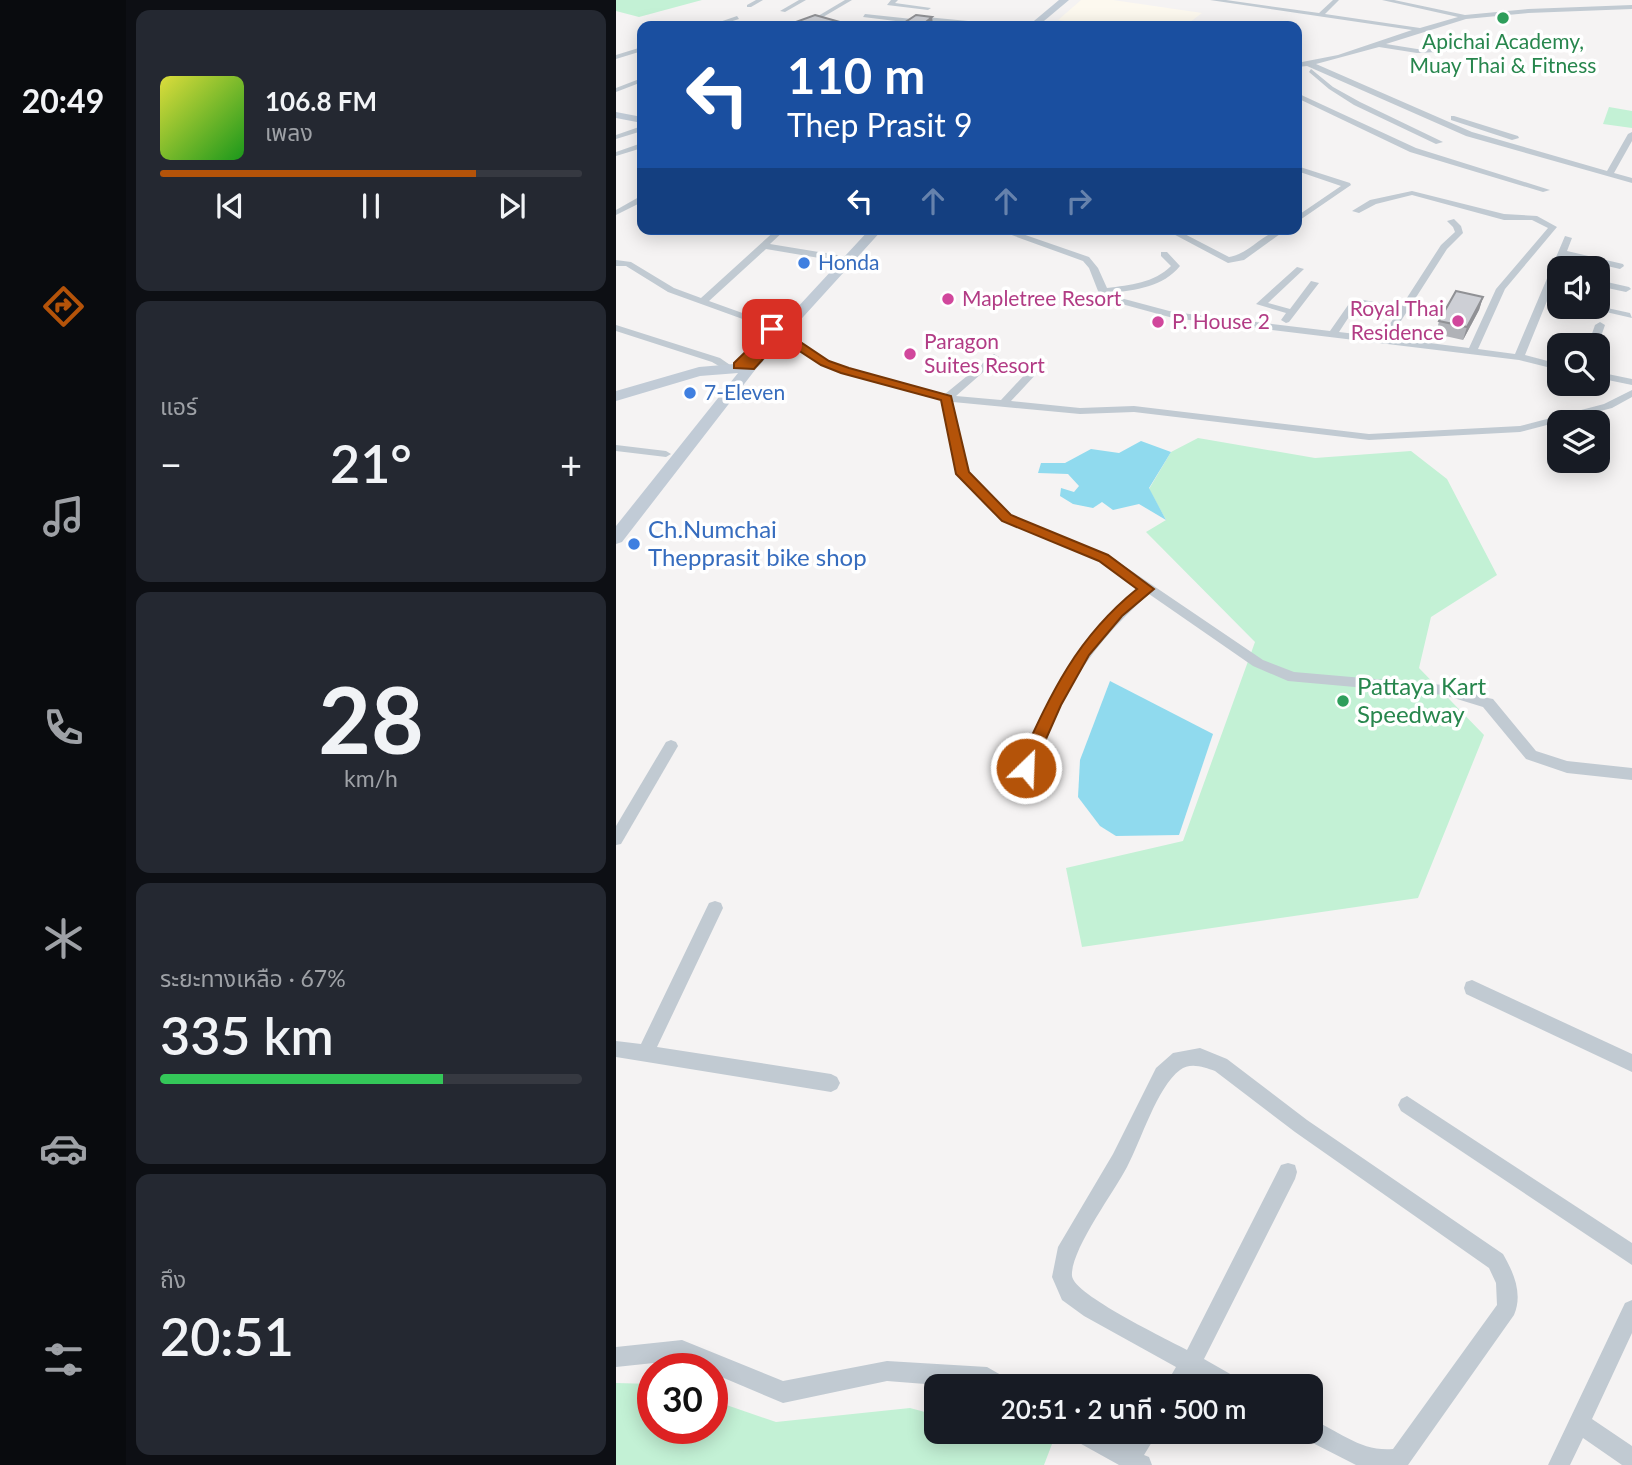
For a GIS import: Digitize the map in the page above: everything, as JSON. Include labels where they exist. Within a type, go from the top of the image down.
[{"type":"main road","points":[[1039,21],[1064,0]]},
{"type":"main road","points":[[1049,21],[1073,0]]},
{"type":"main road","points":[[616,115],[637,119]]},
{"type":"main road","points":[[777,330],[858,235]]},
{"type":"main road","points":[[616,517],[739,367],[871,235]]},
{"type":"main road","points":[[616,396],[638,387],[739,367]]},
{"type":"main road","points":[[616,538],[739,367]]},
{"type":"street","points":[[749,6],[760,0]]},
{"type":"street","points":[[783,11],[803,0]]},
{"type":"street","points":[[816,19],[849,0]]},
{"type":"street","points":[[895,0],[889,4],[928,8]]},
{"type":"street","points":[[913,21],[937,0]]},
{"type":"street","points":[[1213,0],[1419,29]]},
{"type":"street","points":[[1274,9],[1284,0]]},
{"type":"street","points":[[1321,15],[1336,0]]},
{"type":"street","points":[[1385,0],[1467,17]]},
{"type":"street","points":[[1487,0],[1496,12]]},
{"type":"street","points":[[1302,65],[1467,17],[1496,12],[1632,7]]},
{"type":"street","points":[[865,16],[904,21]]},
{"type":"street","points":[[727,21],[737,18]]},
{"type":"street","points":[[1379,44],[1415,51],[1540,45]]},
{"type":"street","points":[[616,57],[637,51]]},
{"type":"street","points":[[1302,65],[1324,79],[1331,88],[1373,112],[1439,142]]},
{"type":"street","points":[[1302,65],[1469,134],[1611,171]]},
{"type":"street","points":[[1357,76],[1468,124],[1611,171],[1632,181]]},
{"type":"street","points":[[616,90],[637,82]]},
{"type":"street","points":[[1302,97],[1413,150],[1546,190]]},
{"type":"street","points":[[616,137],[637,131]]},
{"type":"street","points":[[1611,171],[1632,134]]},
{"type":"street","points":[[616,154],[637,148]]},
{"type":"street","points":[[1302,170],[1347,185],[1302,216]]},
{"type":"street","points":[[1356,211],[1373,202],[1412,193],[1504,216],[1534,218],[1553,227],[1545,241],[1532,247],[1506,280],[1472,352]]},
{"type":"street","points":[[616,213],[637,202]]},
{"type":"street","points":[[1384,341],[1444,247],[1459,233],[1457,226],[1451,221]]},
{"type":"street","points":[[702,302],[776,235]]},
{"type":"street","points":[[1016,235],[1086,259],[1094,266],[1102,291],[1110,298],[1173,315],[1519,357],[1547,364]]},
{"type":"street","points":[[1180,235],[1228,260],[1241,258],[1274,235]]},
{"type":"street","points":[[1561,256],[1568,238]]},
{"type":"street","points":[[766,246],[837,258]]},
{"type":"street","points":[[1562,253],[1620,265]]},
{"type":"street","points":[[1102,291],[1150,282],[1167,275],[1176,267],[1164,254]]},
{"type":"street","points":[[616,262],[628,264],[671,290],[777,330],[825,363],[845,371],[947,398],[1080,411],[1134,409],[1369,437],[1520,429],[1608,406],[1632,393]]},
{"type":"street","points":[[1292,312],[1261,304],[1300,269]]},
{"type":"street","points":[[1279,329],[1314,283]]},
{"type":"street","points":[[1610,286],[1626,289]]},
{"type":"street","points":[[1519,357],[1547,292]]},
{"type":"street","points":[[1332,335],[1356,300],[1404,310]]},
{"type":"street","points":[[1610,312],[1630,316]]},
{"type":"street","points":[[1597,333],[1600,325]]},
{"type":"street","points":[[616,328],[739,367]]},
{"type":"street","points":[[947,398],[994,358]]},
{"type":"street","points":[[1004,403],[1033,372]]},
{"type":"street","points":[[1610,377],[1632,382]]},
{"type":"street","points":[[947,398],[963,474],[1007,518],[1104,558],[1258,663],[1293,677],[1444,690],[1488,703],[1531,755],[1567,767],[1632,774]]},
{"type":"street","points":[[616,448],[666,454]]},
{"type":"street","points":[[1026,768],[1054,705],[1084,651],[1117,613],[1147,589]]},
{"type":"street","points":[[616,839],[671,746]]},
{"type":"street","points":[[645,1054],[715,908]]},
{"type":"street","points":[[1472,988],[1632,1063]]},
{"type":"street","points":[[616,1049],[831,1083]]},
{"type":"street","points":[[1211,1374],[1091,1309],[1069,1293],[1062,1278],[1065,1254],[1120,1161],[1162,1074],[1179,1059],[1200,1057],[1221,1065],[1301,1126],[1496,1261],[1509,1290],[1507,1308],[1399,1459],[1386,1463],[1372,1462],[1323,1436]]},
{"type":"street","points":[[1407,1105],[1632,1255]]},
{"type":"street","points":[[1184,1374],[1288,1172]]},
{"type":"street","points":[[1559,1465],[1632,1310]]},
{"type":"street","points":[[616,1357],[682,1350],[783,1392],[887,1371],[930,1374]]},
{"type":"street","points":[[1579,1423],[1632,1459]]},
{"type":"street","points":[[1103,1444],[1135,1462],[1142,1444]]},
{"type":"shaded area","points":[[1081,0],[1113,0],[1202,13],[1192,21],[1058,20]]},
{"type":"green space","points":[[616,0],[702,0],[639,17],[616,11]]},
{"type":"green space","points":[[1609,107],[1632,111],[1632,128],[1603,124]]},
{"type":"green space","name":"Pattaya Kart Speedway","points":[[1198,438],[1315,458],[1411,451],[1447,479],[1497,575],[1431,617],[1419,668],[1484,735],[1418,898],[1082,947],[1066,868],[1183,841],[1255,642],[1146,532],[1166,520],[1149,489],[1171,452]]},
{"type":"green space","points":[[616,1383],[637,1384],[637,1444],[728,1444],[728,1406],[776,1422],[910,1408],[924,1412],[924,1444],[1052,1444],[1044,1465],[616,1465]]},
{"type":"water","points":[[1141,441],[1171,452],[1149,488],[1166,520],[1139,504],[1113,510],[1102,502],[1093,508],[1073,504],[1060,496],[1061,488],[1074,492],[1079,486],[1068,474],[1038,473],[1041,463],[1065,463],[1091,449],[1119,453]]},
{"type":"water","points":[[1110,681],[1213,734],[1179,835],[1116,836],[1100,826],[1078,797],[1080,760]]},
{"type":"building","points":[[815,15],[836,21],[799,21]]},
{"type":"building","points":[[916,15],[932,17],[927,21],[907,21]]},
{"type":"building","points":[[1456,291],[1483,297],[1467,327],[1439,321]]},
{"type":"place","name":"Apichai Academy, Muay Thai & Fitness","points":[[1503,18]]},
{"type":"place","name":"Honda","points":[[804,263]]},
{"type":"place","name":"Mapletree Resort","points":[[948,299]]},
{"type":"place","name":"Royal Thai Residence","points":[[1458,321]]},
{"type":"place","name":"P. House 2","points":[[1158,322]]},
{"type":"place","name":"Paragon Suites Resort","points":[[910,354]]},
{"type":"place","name":"7-Eleven","points":[[690,393]]},
{"type":"place","name":"Ch.Numchai Thepprasit bike shop","points":[[634,544]]},
{"type":"place","name":"Pattaya Kart Speedway","points":[[1343,701]]},
{"type":"route","points":[[772,329],[738,366],[750,367],[780,334],[825,363],[845,371],[947,398],[946,404],[963,474],[1007,518],[1104,558],[1147,589],[1117,613],[1084,651],[1054,705],[1026,768]]}]
